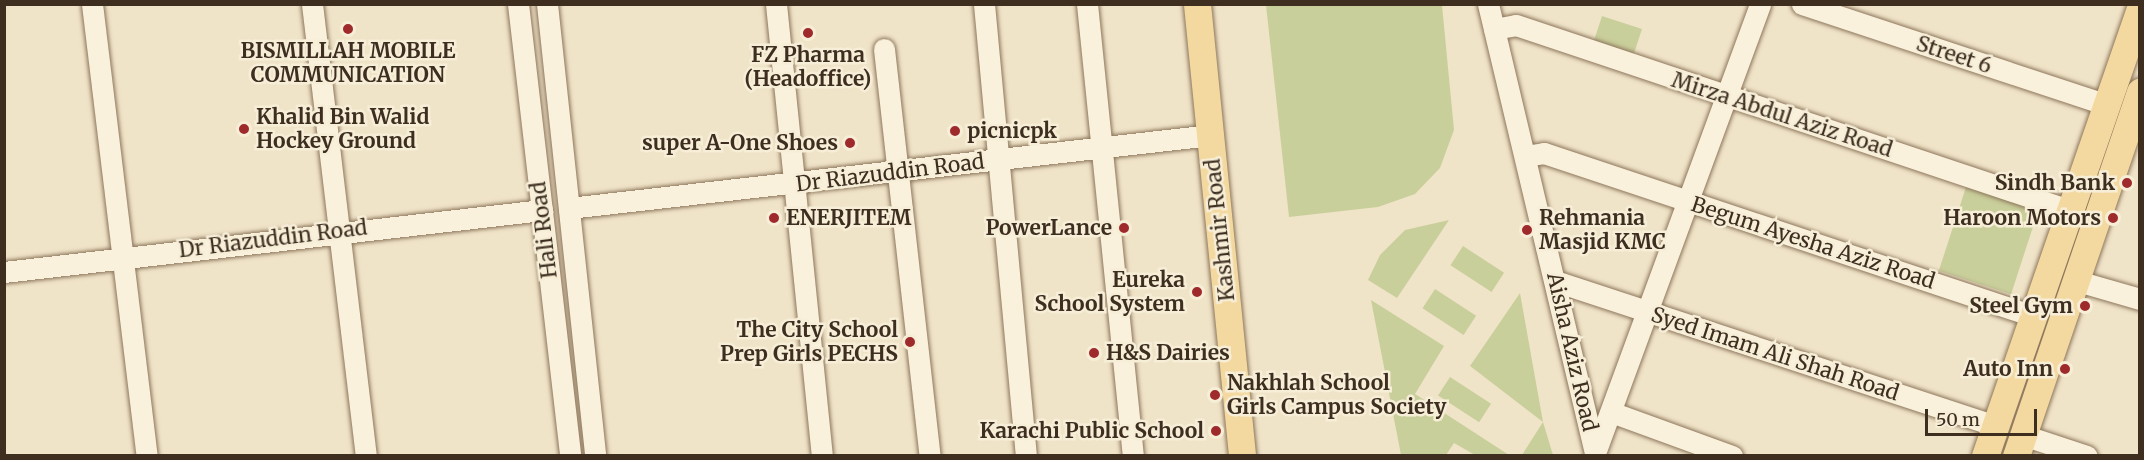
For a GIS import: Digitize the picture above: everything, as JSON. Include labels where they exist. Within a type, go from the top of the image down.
[{"type":"main road","name":"Kashmir Road","points":[[1197,4],[1242,456]]},
{"type":"main road","name":"Kashmir Road","points":[[1211,4],[1255,456]]},
{"type":"main road","points":[[1985,456],[2139,9]]},
{"type":"main road","points":[[2019,445],[2139,94]]},
{"type":"street","points":[[92,4],[147,456]]},
{"type":"street","points":[[312,4],[366,456]]},
{"type":"street","name":"Hali Road","points":[[518,4],[570,456]]},
{"type":"street","name":"Hali Road","points":[[547,4],[595,456]]},
{"type":"street","points":[[776,4],[822,456]]},
{"type":"street","points":[[984,4],[1026,456]]},
{"type":"street","points":[[1087,4],[1104,148],[1134,456]]},
{"type":"street","name":"Aisha Aziz Road","points":[[1488,4],[1596,454]]},
{"type":"street","points":[[1596,454],[1760,4]]},
{"type":"street","name":"Street 6","points":[[1802,4],[2107,105]]},
{"type":"street","name":"Mirza Abdul Aziz Road","points":[[1494,29],[1515,25],[1727,98],[2069,210]]},
{"type":"street","points":[[884,49],[930,456]]},
{"type":"street","name":"Dr Riazuddin Road","points":[[4,272],[338,231],[568,205],[794,185],[1210,135]]},
{"type":"street","name":"Begum Ayesha Aziz Road","points":[[1525,156],[1544,153],[2032,316]]},
{"type":"street","points":[[2074,280],[2139,299]]},
{"type":"street","name":"Syed Imam Ali Shah Road","points":[[1555,281],[1995,426]]},
{"type":"street","points":[[1611,412],[1732,456]]},
{"type":"street","points":[[2019,445],[2087,456]]},
{"type":"green space","points":[[1266,5],[1442,5],[1454,130],[1440,168],[1415,194],[1378,207],[1289,217]]},
{"type":"green space","points":[[1602,16],[1642,29],[1634,55],[1594,42]]},
{"type":"green space","points":[[1966,187],[2038,210],[2011,294],[1939,271]]},
{"type":"green space","points":[[1449,220],[1397,298],[1368,280],[1380,255],[1405,230]]},
{"type":"green space","points":[[1463,246],[1504,273],[1492,292],[1450,265]]},
{"type":"green space","points":[[1435,289],[1476,316],[1464,335],[1422,308]]},
{"type":"green space","points":[[1520,293],[1543,422],[1470,366]]},
{"type":"green space","points":[[1371,300],[1444,346],[1415,394],[1509,455],[1475,455],[1454,443],[1446,455],[1401,455]]},
{"type":"green space","points":[[1450,377],[1491,404],[1479,422],[1438,395]]},
{"type":"green space","points":[[1543,422],[1553,455],[1522,455]]},
{"type":"place","name":"BISMILLAH MOBILE COMMUNICATION","points":[[348,29]]},
{"type":"place","name":"FZ Pharma (Headoffice)","points":[[808,33]]},
{"type":"place","name":"Khalid Bin Walid Hockey Ground","points":[[244,129]]},
{"type":"place","name":"picnicpk","points":[[955,131]]},
{"type":"place","name":"super A-One Shoes","points":[[850,143]]},
{"type":"place","name":"Sindh Bank","points":[[2127,183]]},
{"type":"place","name":"ENERJITEM","points":[[774,218]]},
{"type":"place","name":"Haroon Motors","points":[[2113,218]]},
{"type":"place","name":"PowerLance","points":[[1124,228]]},
{"type":"place","name":"Rehmania Masjid KMC","points":[[1527,230]]},
{"type":"place","name":"Eureka School System","points":[[1197,292]]},
{"type":"place","name":"Steel Gym","points":[[2085,306]]},
{"type":"place","name":"The City School Prep Girls PECHS","points":[[910,342]]},
{"type":"place","name":"H&S Dairies","points":[[1094,353]]},
{"type":"place","name":"Auto Inn","points":[[2065,369]]},
{"type":"place","name":"Nakhlah School Girls Campus Society","points":[[1215,395]]},
{"type":"place","name":"Karachi Public School","points":[[1216,431]]}]
